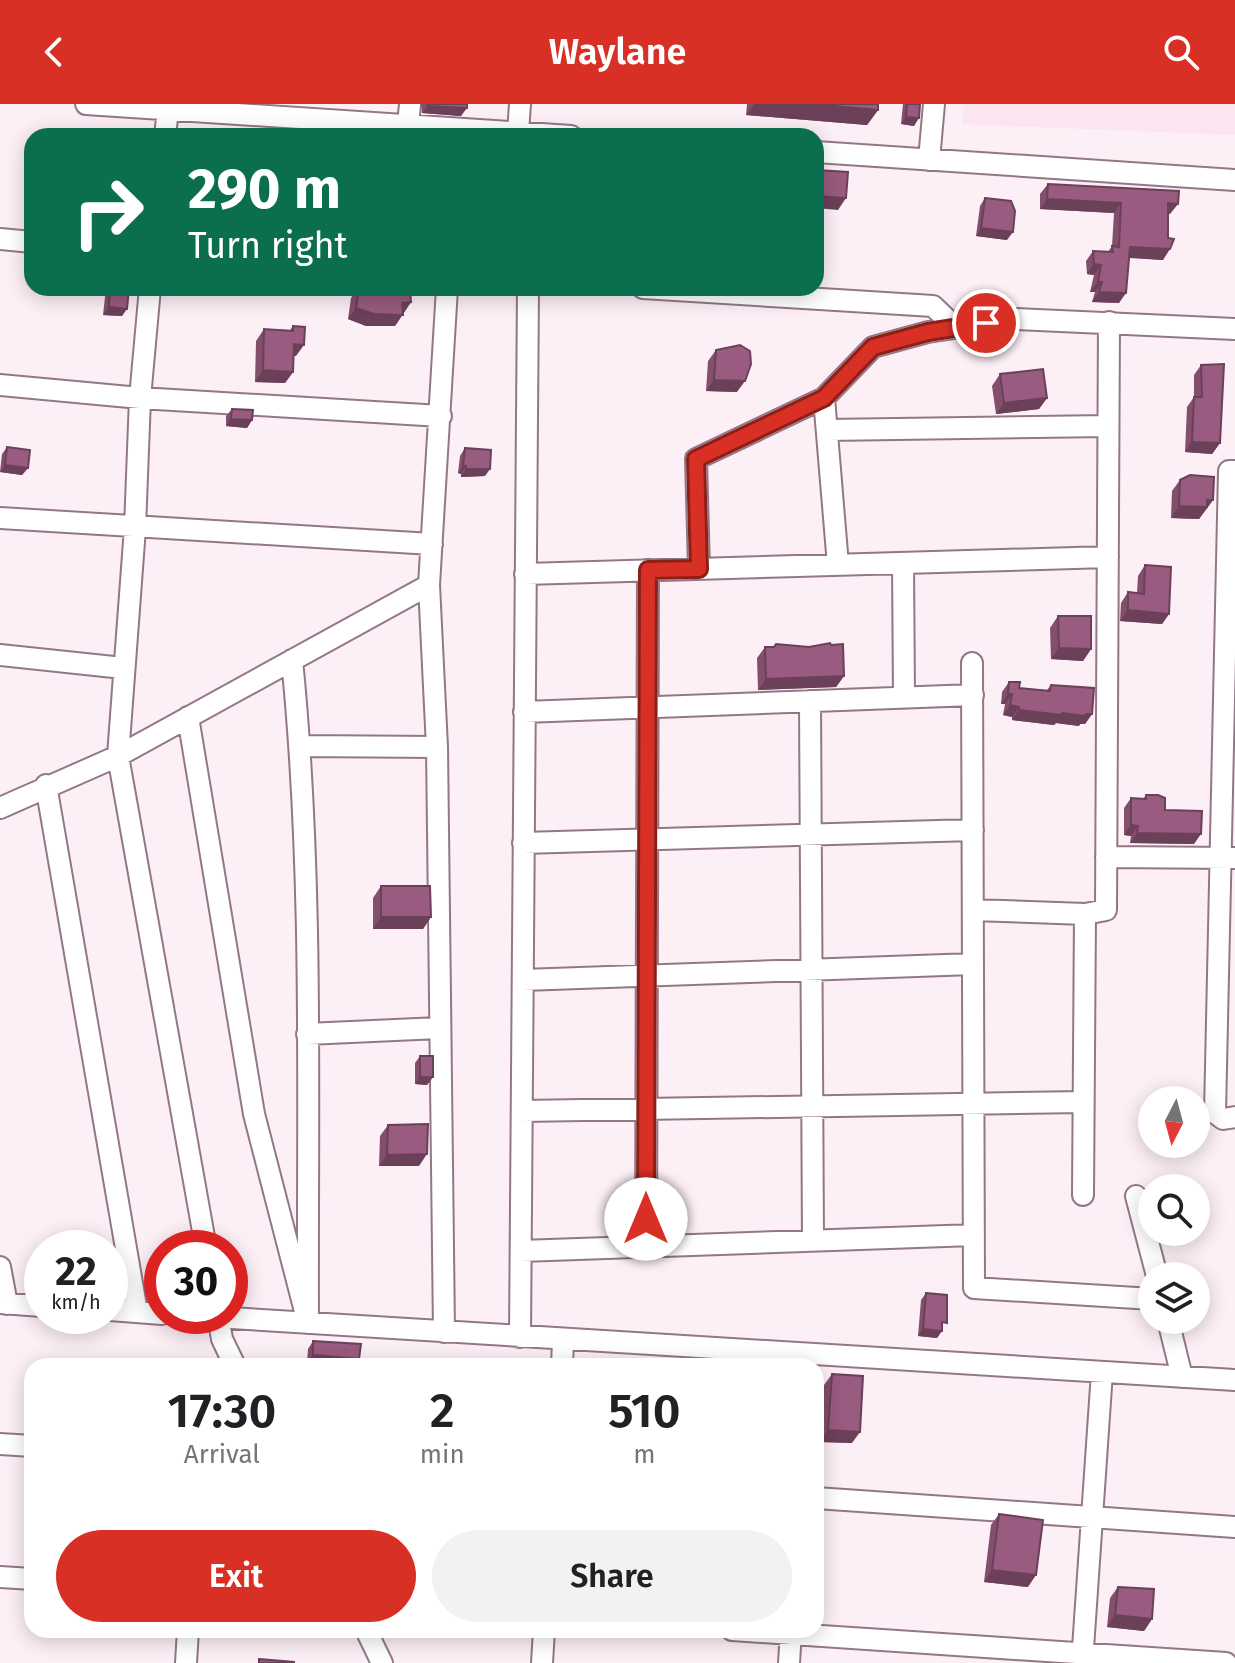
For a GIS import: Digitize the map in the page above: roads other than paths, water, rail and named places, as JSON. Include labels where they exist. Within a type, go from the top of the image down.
[{"type":"street","points":[[86,104],[299,111],[429,128]]},
{"type":"street","points":[[408,125],[410,104]]},
{"type":"street","points":[[520,104],[528,128]]},
{"type":"street","points":[[929,160],[934,104]]},
{"type":"street","points":[[166,128],[168,109]]},
{"type":"street","points":[[824,153],[1235,180]]},
{"type":"street","points":[[0,239],[24,241]]},
{"type":"street","points":[[149,296],[118,756],[203,1230]]},
{"type":"street","points":[[444,1332],[437,747],[429,585],[447,296]]},
{"type":"street","points":[[520,1337],[528,296]]},
{"type":"street","points":[[772,296],[933,306],[956,328]]},
{"type":"street","points":[[699,569],[696,459],[824,398],[873,347],[928,332],[1015,319],[1235,329]]},
{"type":"street","points":[[973,910],[1085,914],[1106,910],[1109,322]]},
{"type":"street","points":[[0,385],[140,398],[441,416]]},
{"type":"street","points":[[824,398],[838,565]]},
{"type":"street","points":[[827,430],[1108,426]]},
{"type":"street","points":[[1235,471],[1229,471],[1228,858],[1215,1113],[1223,1119],[1235,1117]]},
{"type":"street","points":[[0,518],[432,544]]},
{"type":"street","points":[[525,574],[1108,557]]},
{"type":"street","points":[[903,563],[904,698]]},
{"type":"street","points":[[646,1247],[648,570]]},
{"type":"street","points":[[0,808],[46,785],[118,756],[429,585]]},
{"type":"street","points":[[0,655],[123,668]]},
{"type":"street","points":[[292,660],[301,746],[307,1034],[308,1323]]},
{"type":"street","points":[[972,663],[974,1288],[1138,1298]]},
{"type":"street","points":[[524,712],[973,695]]},
{"type":"street","points":[[810,701],[813,1240]]},
{"type":"street","points":[[188,717],[254,1114],[308,1323]]},
{"type":"street","points":[[301,746],[437,747]]},
{"type":"street","points":[[46,785],[137,1312]]},
{"type":"street","points":[[523,843],[973,830]]},
{"type":"street","points":[[1106,857],[1228,858]]},
{"type":"street","points":[[1083,1195],[1085,914]]},
{"type":"street","points":[[523,980],[973,964]]},
{"type":"street","points":[[307,1034],[439,1028]]},
{"type":"street","points":[[522,1111],[1083,1102]]},
{"type":"street","points":[[1136,1196],[1153,1262]]},
{"type":"street","points":[[521,1251],[974,1235]]},
{"type":"street","points":[[0,1267],[3,1303],[24,1305]]},
{"type":"street","points":[[128,1311],[144,1313]]},
{"type":"street","points":[[248,1319],[783,1358]]},
{"type":"street","points":[[220,1334],[231,1358]]},
{"type":"street","points":[[1171,1334],[1182,1377]]},
{"type":"street","points":[[562,1358],[563,1340]]},
{"type":"street","points":[[824,1361],[1235,1380]]},
{"type":"street","points":[[1083,1658],[1102,1372]]},
{"type":"street","points":[[0,1444],[24,1446]]},
{"type":"street","points":[[824,1498],[1235,1527]]},
{"type":"street","points":[[0,1577],[24,1578]]},
{"type":"street","points":[[824,1635],[1083,1658],[1226,1663]]},
{"type":"street","points":[[186,1663],[188,1638]]},
{"type":"street","points":[[370,1638],[382,1663]]},
{"type":"street","points":[[542,1663],[544,1638]]},
{"type":"street","points":[[789,1663],[791,1638]]}]
